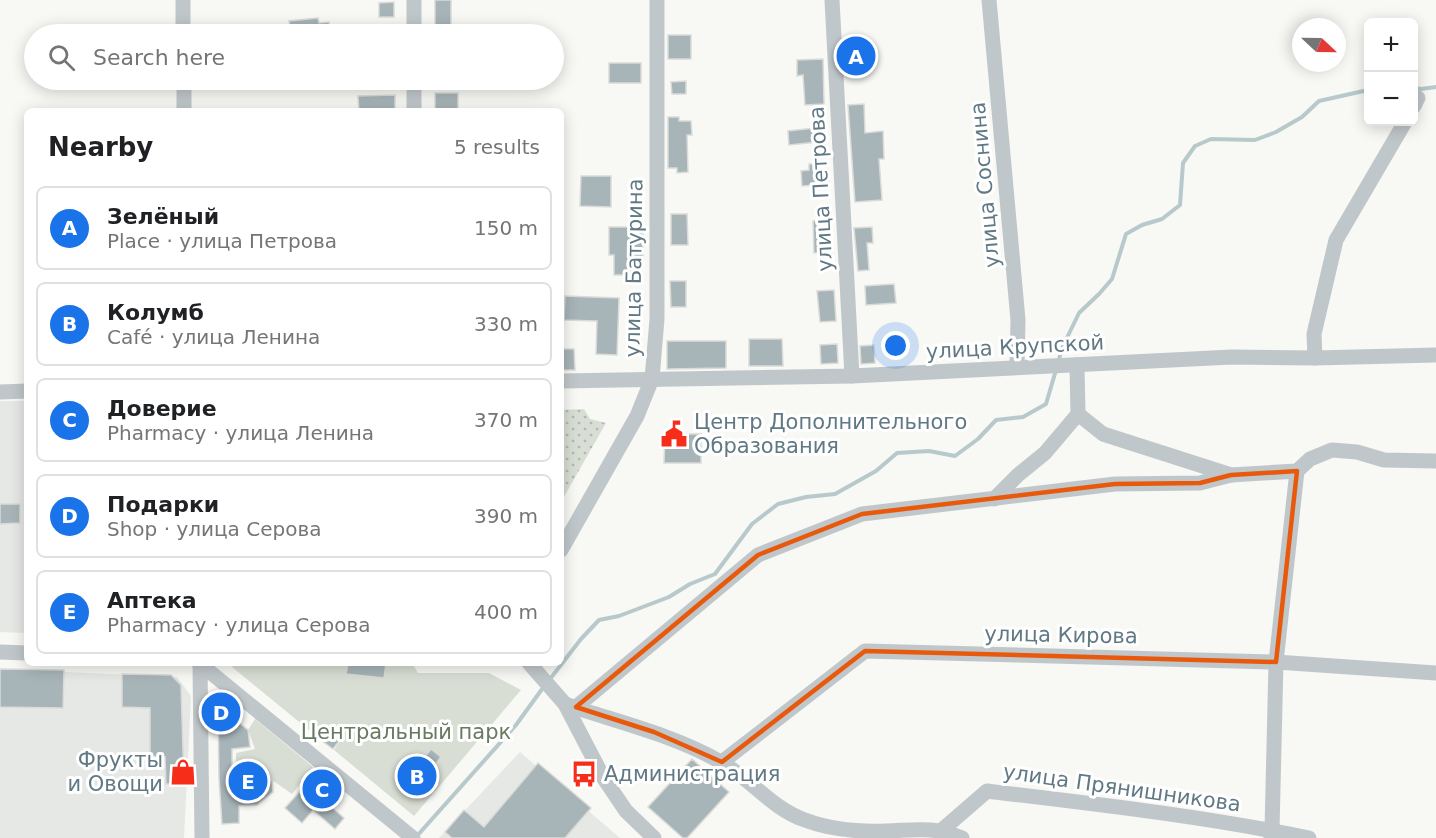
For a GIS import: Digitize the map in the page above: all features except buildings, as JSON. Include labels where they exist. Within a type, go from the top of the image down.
[{"type":"street","points":[[183,0],[183,24]]},
{"type":"street","points":[[414,0],[414,24]]},
{"type":"street","name":"улица Батурина","points":[[564,545],[637,416],[652,379],[657,319],[657,0]]},
{"type":"street","name":"улица Петрова","points":[[832,0],[852,376]]},
{"type":"street","name":"улица Соснина","points":[[989,0],[1018,320],[1017,367]]},
{"type":"street","points":[[184,90],[184,108]]},
{"type":"street","points":[[414,90],[414,108]]},
{"type":"street","points":[[1315,358],[1314,334],[1336,240],[1403,126]]},
{"type":"street","name":"улица Крупской","points":[[564,381],[852,376],[1233,357],[1315,358],[1436,355]]},
{"type":"street","points":[[994,499],[1045,453],[1078,414],[1077,365]]},
{"type":"street","points":[[0,392],[24,391]]},
{"type":"street","points":[[1078,414],[1103,434],[1231,474]]},
{"type":"street","points":[[571,706],[758,555],[862,514],[1114,484],[1200,483],[1214,481],[1231,474],[1297,471],[1310,459],[1332,450],[1357,452],[1384,460],[1436,461]]},
{"type":"street","points":[[1271,834],[1276,662],[1297,471]]},
{"type":"street","name":"улица Кирова","points":[[722,762],[865,651],[1276,662],[1436,673]]},
{"type":"street","points":[[0,652],[24,653]]},
{"type":"street","points":[[200,666],[202,838]]},
{"type":"street","points":[[204,666],[408,833]]},
{"type":"street","points":[[532,666],[554,693],[571,706],[654,732],[722,762],[764,795],[802,820],[842,830],[942,830],[962,838]]},
{"type":"street","points":[[571,706],[603,777],[626,812],[654,838]]},
{"type":"street","name":"улица Прянишникова","points":[[942,830],[987,791],[1089,803],[1271,834],[1309,838]]},
{"type":"highlighted area","points":[[1297,471],[1276,662],[865,651],[722,762],[654,732],[576,707],[758,555],[862,514],[1115,484],[1200,483],[1231,475]]},
{"type":"shaded area","points":[[0,401],[24,401],[24,633],[0,632]]},
{"type":"shaded area","points":[[0,669],[177,677],[191,696],[184,838],[0,838]]},
{"type":"shaded area","points":[[520,752],[620,838],[439,838]]},
{"type":"green space","points":[[584,409],[590,419],[606,423],[564,497],[564,410]]},
{"type":"green space","name":"Центральный парк","points":[[414,666],[418,673],[489,673],[521,690],[414,816],[334,750],[344,735],[331,725],[320,739],[232,667]]},
{"type":"green space","points":[[255,719],[313,767],[292,794],[272,780],[236,777],[236,753],[255,749],[248,730]]},
{"type":"waterway","points":[[1418,89],[1436,87]]},
{"type":"waterway","points":[[1058,363],[1062,348],[1079,313],[1112,279],[1126,234],[1142,225],[1162,219],[1180,205],[1183,163],[1195,146],[1211,139],[1255,140],[1276,132],[1302,117],[1319,101],[1364,91]]},
{"type":"waterway","points":[[564,661],[599,620],[619,616],[669,597],[690,584],[715,574],[752,524],[778,504],[806,497],[835,494],[876,471],[897,453],[929,451],[955,456],[978,439],[996,420],[1023,417],[1046,404],[1056,370]]},
{"type":"waterway","points":[[550,679],[560,666]]},
{"type":"waterway","points":[[416,837],[516,725],[545,685]]},
{"type":"place","name":"Зелёный","points":[[856,56]]},
{"type":"place","name":"Центр Дополнительного Образования","points":[[674,434]]},
{"type":"place","name":"Подарки","points":[[221,712]]},
{"type":"place","name":"Фрукты и Овощи","points":[[183,772]]},
{"type":"place","name":"Администрация","points":[[584,774]]},
{"type":"place","name":"Колумб","points":[[417,776]]},
{"type":"place","name":"Аптека","points":[[248,781]]},
{"type":"place","name":"Доверие","points":[[322,789]]}]
